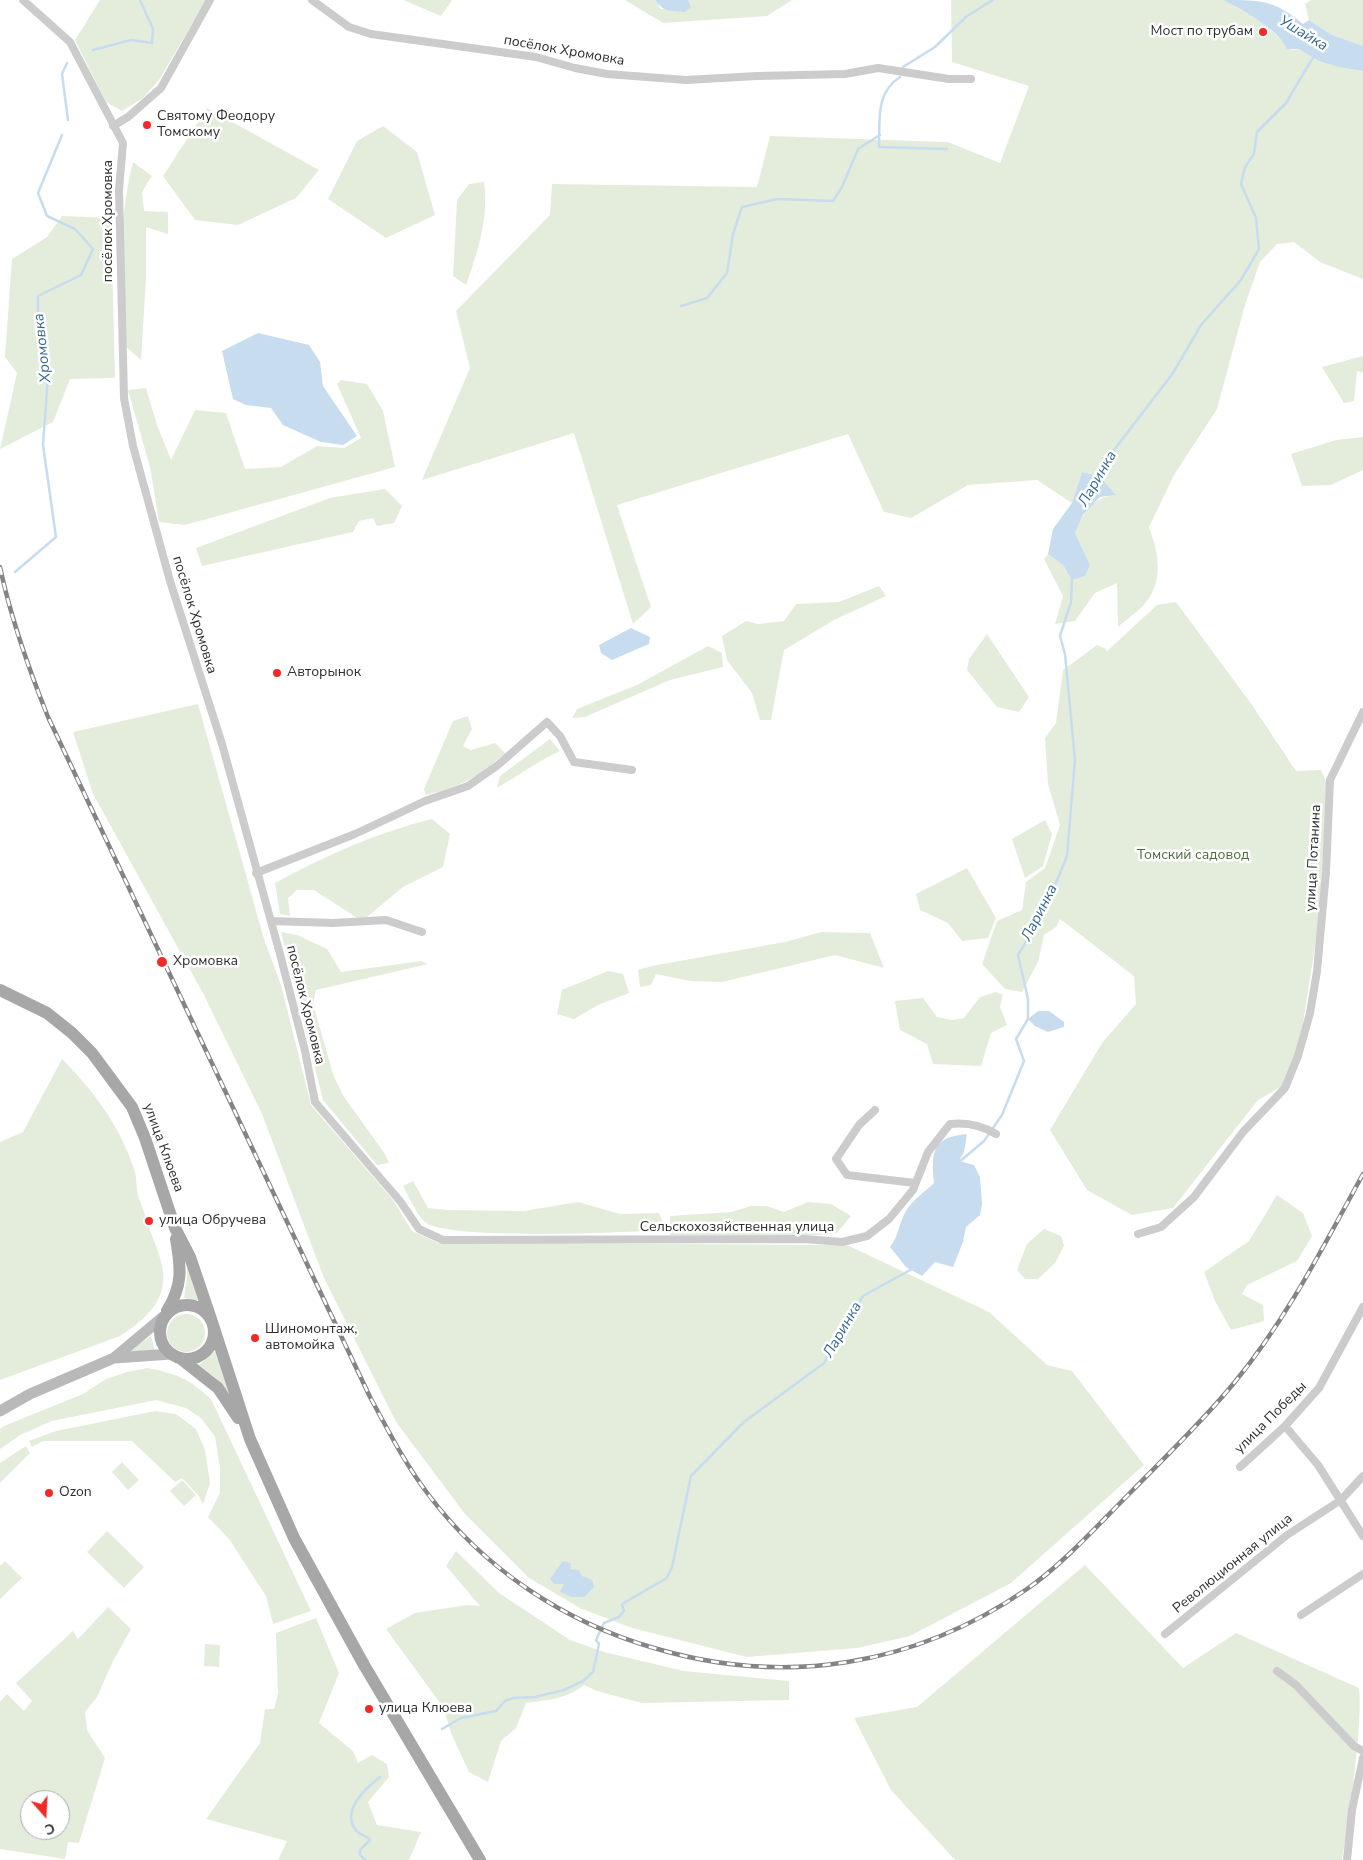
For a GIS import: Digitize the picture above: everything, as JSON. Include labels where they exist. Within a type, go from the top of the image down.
[{"type":"main road","name":"улица Клюева","points":[[0,990],[47,1013],[92,1053],[132,1106],[145,1138],[175,1228],[190,1258],[250,1439],[312,1574],[480,1860]]},
{"type":"main road","name":"улица Клюева","points":[[164,1317],[176,1296],[180,1280],[175,1228]]},
{"type":"main road","points":[[188,1305],[201,1309],[212,1322],[213,1339],[206,1351],[194,1358],[176,1356],[160,1337],[159,1330],[164,1317],[174,1308],[188,1305]]},
{"type":"main road","name":"улица Клюева","points":[[176,1356],[218,1388],[250,1439]]},
{"type":"street","name":"посёлок Хромовка","points":[[23,0],[70,42],[123,143],[119,190],[124,398],[133,446],[170,581],[222,744],[305,1051],[315,1102],[400,1201],[419,1229]]},
{"type":"street","points":[[113,126],[128,117],[161,88],[210,0]]},
{"type":"street","name":"посёлок Хромовка","points":[[312,0],[349,27],[372,34],[536,57],[574,68],[607,74],[686,80],[845,74],[878,68],[949,79],[970,79]]},
{"type":"street","name":"улица Потанина","points":[[1138,1234],[1161,1227],[1194,1197],[1243,1132],[1285,1088],[1298,1056],[1310,1013],[1322,931],[1330,780],[1363,712]]},
{"type":"street","points":[[256,873],[355,834],[424,801],[468,786],[498,765],[548,722],[560,736],[574,762],[632,770]]},
{"type":"street","points":[[270,920],[333,923],[386,920],[422,932]]},
{"type":"street","points":[[875,1110],[859,1125],[836,1158],[847,1175],[915,1183]]},
{"type":"street","name":"Сельскохозяйственная улица","points":[[419,1229],[443,1240],[805,1239],[842,1242],[868,1236],[888,1219],[913,1190],[928,1152],[950,1124],[963,1122],[986,1128],[996,1134]]},
{"type":"street","name":"улица Победы","points":[[1240,1467],[1285,1426],[1319,1388],[1362,1310]]},
{"type":"street","points":[[0,1411],[30,1394],[114,1358],[164,1317]]},
{"type":"street","points":[[114,1358],[176,1356]]},
{"type":"street","points":[[1285,1426],[1318,1465],[1363,1536]]},
{"type":"street","name":"Революционная улица","points":[[1165,1634],[1287,1534],[1341,1500],[1363,1476]]},
{"type":"street","points":[[1301,1616],[1363,1574]]},
{"type":"street","points":[[1277,1671],[1296,1685],[1354,1746],[1363,1751]]},
{"type":"street","points":[[1347,1860],[1352,1810],[1363,1758]]},
{"type":"green space","points":[[100,0],[206,0],[159,80],[143,98],[122,111],[106,102],[75,40]]},
{"type":"green space","points":[[403,0],[452,0],[441,16]]},
{"type":"green space","points":[[625,0],[655,0],[661,9],[691,7],[688,0],[792,0],[767,16],[663,23]]},
{"type":"green space","points":[[951,0],[1223,0],[1261,21],[1292,50],[1299,49],[1330,63],[1363,71],[1363,279],[1320,262],[1294,242],[1277,244],[1260,262],[1245,305],[1217,409],[1174,475],[1149,527],[1158,562],[1158,572],[1154,590],[1139,610],[1118,627],[1117,583],[1095,593],[1075,621],[1055,624],[1063,596],[1044,559],[1048,554],[1063,565],[1072,580],[1090,565],[1075,533],[1089,507],[1100,499],[1115,495],[1099,476],[1082,472],[1072,503],[1037,480],[968,485],[911,518],[884,512],[848,434],[617,505],[651,607],[633,624],[574,433],[422,480],[470,368],[456,311],[550,215],[552,184],[757,187],[770,136],[948,142],[1000,163],[1029,86],[952,62]]},
{"type":"green space","points":[[1311,0],[1363,0],[1363,46],[1330,34],[1309,20],[1305,4]]},
{"type":"green space","points":[[207,108],[319,170],[296,198],[238,225],[195,220],[163,176]]},
{"type":"green space","points":[[383,126],[417,152],[435,215],[386,238],[328,199],[357,141]]},
{"type":"green space","points":[[133,162],[152,176],[142,192],[144,211],[168,212],[168,234],[146,227],[146,277],[141,360],[125,346],[123,299],[123,231],[128,185]]},
{"type":"green space","points":[[484,182],[484,221],[475,260],[466,285],[453,276],[457,200],[469,184]]},
{"type":"green space","points":[[62,216],[111,218],[115,378],[70,379],[53,422],[0,449],[17,373],[5,357],[12,259],[47,237]]},
{"type":"green space","points":[[1363,356],[1363,373],[1357,371],[1354,401],[1344,403],[1322,367]]},
{"type":"green space","points":[[341,380],[367,384],[383,411],[395,467],[185,525],[159,522],[150,467],[128,390],[146,388],[157,425],[171,460],[195,410],[226,413],[245,469],[281,467],[317,446],[344,448],[361,438],[337,384]]},
{"type":"green space","points":[[1363,437],[1363,470],[1331,485],[1302,486],[1291,454],[1336,440]]},
{"type":"green space","points":[[385,489],[402,506],[394,523],[377,526],[373,518],[359,521],[353,532],[202,566],[196,548],[330,498]]},
{"type":"green space","points":[[879,586],[886,596],[834,620],[784,650],[771,720],[760,720],[752,693],[727,660],[722,636],[746,621],[758,624],[784,621],[796,604],[839,602]]},
{"type":"green space","name":"Томский садовод","points":[[1176,602],[1252,705],[1296,771],[1321,770],[1327,784],[1319,921],[1303,1023],[1295,1055],[1282,1086],[1258,1100],[1173,1208],[1132,1215],[1087,1190],[1050,1130],[1102,1043],[1136,1004],[1134,976],[1060,919],[1056,927],[1044,935],[1038,962],[1022,992],[1005,989],[982,964],[997,921],[1022,910],[1026,882],[1045,868],[1060,825],[1048,784],[1045,738],[1056,723],[1063,670],[1097,645],[1106,649],[1106,652],[1157,605]]},
{"type":"green space","points":[[987,634],[1029,697],[1019,712],[997,707],[967,670],[969,659]]},
{"type":"green space","points":[[708,646],[722,653],[723,667],[670,680],[585,717],[572,718],[577,709],[637,685]]},
{"type":"green space","points":[[198,704],[264,939],[281,985],[311,1105],[393,1200],[412,1231],[438,1243],[847,1245],[989,1312],[1047,1365],[1072,1371],[1144,1465],[1011,1583],[910,1636],[857,1648],[747,1657],[632,1628],[580,1608],[529,1578],[465,1514],[396,1422],[324,1278],[262,1114],[204,995],[93,794],[73,732]]},
{"type":"green space","points":[[468,716],[472,729],[463,746],[471,750],[495,743],[505,753],[469,780],[426,795],[424,789],[453,721]]},
{"type":"green space","points":[[550,739],[560,751],[497,788],[500,776]]},
{"type":"green space","points":[[432,819],[450,834],[443,867],[403,887],[362,921],[314,890],[297,890],[288,898],[290,916],[280,914],[275,883],[313,863],[352,846],[391,831]]},
{"type":"green space","points":[[1045,820],[1052,834],[1043,866],[1025,878],[1012,839]]},
{"type":"green space","points":[[967,868],[996,918],[988,938],[962,941],[948,923],[920,910],[916,894]]},
{"type":"green space","points":[[281,932],[297,935],[327,949],[341,972],[421,961],[428,964],[316,990],[313,1004],[334,1077],[344,1097],[385,1154],[389,1163],[377,1165],[323,1100]]},
{"type":"green space","points":[[822,932],[870,933],[884,968],[835,955],[722,982],[690,981],[656,974],[651,985],[640,987],[638,970],[785,942]]},
{"type":"green space","points":[[608,971],[623,974],[629,993],[598,1005],[574,1019],[557,1014],[562,990]]},
{"type":"green space","points":[[996,992],[1003,995],[1000,1007],[1007,1025],[991,1033],[981,1066],[933,1064],[927,1044],[900,1030],[895,1001],[923,998],[937,1017],[952,1020],[964,1018],[980,997]]},
{"type":"green space","points":[[62,1059],[95,1096],[113,1123],[128,1153],[135,1172],[138,1195],[162,1264],[162,1289],[156,1304],[151,1310],[120,1336],[0,1380],[0,1142],[23,1132]]},
{"type":"green space","points":[[413,1181],[428,1208],[524,1211],[578,1202],[620,1214],[659,1213],[666,1230],[540,1234],[467,1232],[440,1228],[425,1222],[416,1210],[403,1186]]},
{"type":"green space","points":[[1277,1195],[1303,1213],[1312,1236],[1297,1261],[1247,1285],[1242,1294],[1263,1305],[1264,1321],[1231,1330],[1215,1301],[1204,1272],[1249,1241]]},
{"type":"green space","points":[[808,1202],[831,1204],[851,1216],[837,1233],[824,1235],[670,1235],[670,1216],[731,1212],[751,1206],[767,1206],[784,1212]]},
{"type":"green space","points":[[1044,1229],[1061,1236],[1064,1246],[1055,1263],[1038,1279],[1025,1279],[1017,1270],[1027,1244]]},
{"type":"green space","points":[[187,1267],[198,1300],[184,1298]]},
{"type":"green space","points":[[186,1314],[200,1319],[205,1333],[200,1347],[186,1352],[172,1347],[167,1333],[172,1319]]},
{"type":"green space","points":[[151,1336],[155,1351],[125,1353]]},
{"type":"green space","points":[[215,1351],[230,1394],[216,1378],[199,1365]]},
{"type":"green space","points":[[147,1368],[182,1378],[196,1386],[211,1399],[311,1611],[273,1624],[266,1596],[229,1539],[208,1517],[220,1493],[220,1468],[215,1437],[201,1418],[186,1408],[156,1400],[52,1421],[20,1435],[0,1449],[0,1429],[4,1426],[83,1394],[106,1379]]},
{"type":"green space","points":[[155,1411],[176,1414],[196,1429],[205,1450],[210,1483],[203,1504],[199,1496],[182,1478],[175,1482],[132,1441],[43,1441],[32,1447],[29,1441],[56,1431]]},
{"type":"green space","points":[[26,1446],[30,1453],[0,1483],[0,1463]]},
{"type":"green space","points":[[122,1462],[139,1480],[128,1490],[112,1472]]},
{"type":"green space","points":[[182,1480],[196,1495],[184,1506],[170,1491]]},
{"type":"green space","points":[[107,1531],[144,1567],[124,1588],[87,1552]]},
{"type":"green space","points":[[456,1551],[499,1593],[570,1640],[604,1652],[684,1671],[789,1681],[789,1700],[642,1703],[597,1691],[584,1685],[564,1696],[526,1703],[516,1728],[501,1741],[488,1782],[469,1772],[451,1733],[443,1707],[386,1629],[415,1613],[467,1605],[480,1606],[446,1566]]},
{"type":"green space","points":[[5,1561],[22,1578],[0,1599],[0,1566]]},
{"type":"green space","points":[[1085,1565],[1183,1668],[1236,1633],[1359,1688],[1360,1704],[1357,1748],[1352,1797],[1342,1860],[955,1860],[891,1790],[854,1718],[917,1707]]},
{"type":"green space","points":[[108,1607],[131,1629],[113,1661],[97,1697],[85,1712],[87,1730],[105,1758],[79,1843],[68,1842],[65,1859],[0,1849],[0,1702],[7,1694],[24,1711],[32,1701],[16,1683],[73,1631],[78,1639]]},
{"type":"green space","points":[[316,1618],[339,1673],[319,1723],[353,1751],[358,1763],[372,1755],[387,1764],[389,1777],[368,1802],[377,1825],[421,1832],[409,1860],[278,1860],[287,1841],[206,1819],[260,1743],[265,1709],[274,1709],[278,1693],[276,1633]]},
{"type":"green space","points":[[205,1644],[220,1645],[219,1667],[204,1666]]},
{"type":"water","points":[[655,0],[688,0],[691,7],[685,12],[671,11],[661,7]]},
{"type":"water","name":"Ушайка","points":[[1223,0],[1248,0],[1267,3],[1284,10],[1303,24],[1309,20],[1330,34],[1363,46],[1363,71],[1319,61],[1299,49],[1287,49],[1268,27]]},
{"type":"water","points":[[258,333],[309,345],[320,362],[323,386],[357,436],[343,445],[321,442],[283,425],[271,408],[246,405],[233,399],[222,351]]},
{"type":"water","points":[[1082,472],[1099,476],[1116,495],[1100,497],[1083,515],[1075,533],[1090,565],[1085,576],[1072,580],[1063,565],[1048,554],[1053,529],[1072,503]]},
{"type":"water","points":[[631,628],[650,637],[649,644],[612,660],[601,653],[599,645]]},
{"type":"water","points":[[1038,1011],[1049,1011],[1064,1022],[1064,1027],[1048,1032],[1035,1026],[1028,1019]]},
{"type":"water","points":[[967,1134],[964,1152],[959,1161],[974,1165],[980,1177],[982,1204],[980,1215],[966,1227],[963,1242],[953,1267],[935,1262],[922,1276],[906,1267],[890,1247],[902,1219],[913,1201],[934,1183],[933,1163],[936,1148],[947,1139]]},
{"type":"water","points":[[563,1561],[571,1563],[570,1569],[579,1570],[582,1576],[592,1580],[594,1587],[584,1597],[571,1597],[560,1592],[564,1584],[554,1584],[550,1579]]},
{"type":"waterway","name":"Хромовка","points":[[93,50],[131,40],[152,43],[153,29],[140,0]]},
{"type":"waterway","points":[[903,67],[935,47],[967,16],[993,0]]},
{"type":"waterway","name":"Ларинка","points":[[1098,477],[1111,454],[1173,373],[1201,325],[1241,280],[1259,249],[1256,218],[1241,184],[1245,167],[1254,154],[1257,132],[1286,103],[1315,54]]},
{"type":"waterway","name":"Хромовка","points":[[67,63],[62,74],[68,120]]},
{"type":"waterway","points":[[900,77],[886,91],[880,108],[879,147],[947,149]]},
{"type":"waterway","name":"Хромовка","points":[[15,572],[56,537],[43,445],[48,376],[38,324],[38,296],[81,275],[93,249],[75,229],[47,216],[38,193],[62,135]]},
{"type":"waterway","points":[[681,306],[707,298],[727,273],[733,234],[742,207],[777,199],[833,201],[842,187],[858,149],[880,135]]},
{"type":"waterway","name":"Ларинка","points":[[958,1163],[984,1141],[1002,1115],[1024,1061],[1016,1039],[1028,1019],[1028,999],[1018,955],[1042,917],[1067,856],[1075,760],[1065,654],[1060,636],[1071,602],[1072,579]]},
{"type":"waterway","name":"Ларинка","points":[[442,1729],[461,1718],[496,1711],[505,1701],[513,1698],[535,1697],[564,1690],[583,1681],[593,1672],[599,1644],[596,1640],[604,1623],[619,1617],[624,1611],[622,1604],[667,1578],[672,1567],[691,1476],[744,1422],[824,1363],[863,1296],[912,1269]]},
{"type":"waterway","name":"Ларинка","points":[[365,1860],[360,1855],[360,1850],[370,1840],[355,1829],[351,1814],[357,1800],[380,1777]]},
{"type":"railway","points":[[0,567],[21,643],[48,717],[370,1397],[390,1434],[428,1494],[474,1546],[500,1569],[528,1589],[558,1608],[589,1624],[654,1648],[703,1660],[752,1666],[800,1667],[848,1662],[894,1652],[940,1636],[984,1615],[1027,1589],[1067,1556],[1222,1397],[1253,1359],[1288,1307],[1363,1174]]},
{"type":"place","name":"Мост по трубам","points":[[1263,32]]},
{"type":"place","name":"Святому Феодору Томскому","points":[[147,125]]},
{"type":"place","name":"Авторынок","points":[[277,673]]},
{"type":"place","name":"Хромовка","points":[[162,962]]},
{"type":"place","name":"улица Обручева","points":[[149,1221]]},
{"type":"place","name":"Шиномонтаж, автомойка","points":[[255,1338]]},
{"type":"place","name":"Ozon","points":[[49,1493]]},
{"type":"place","name":"улица Клюева","points":[[369,1709]]}]
